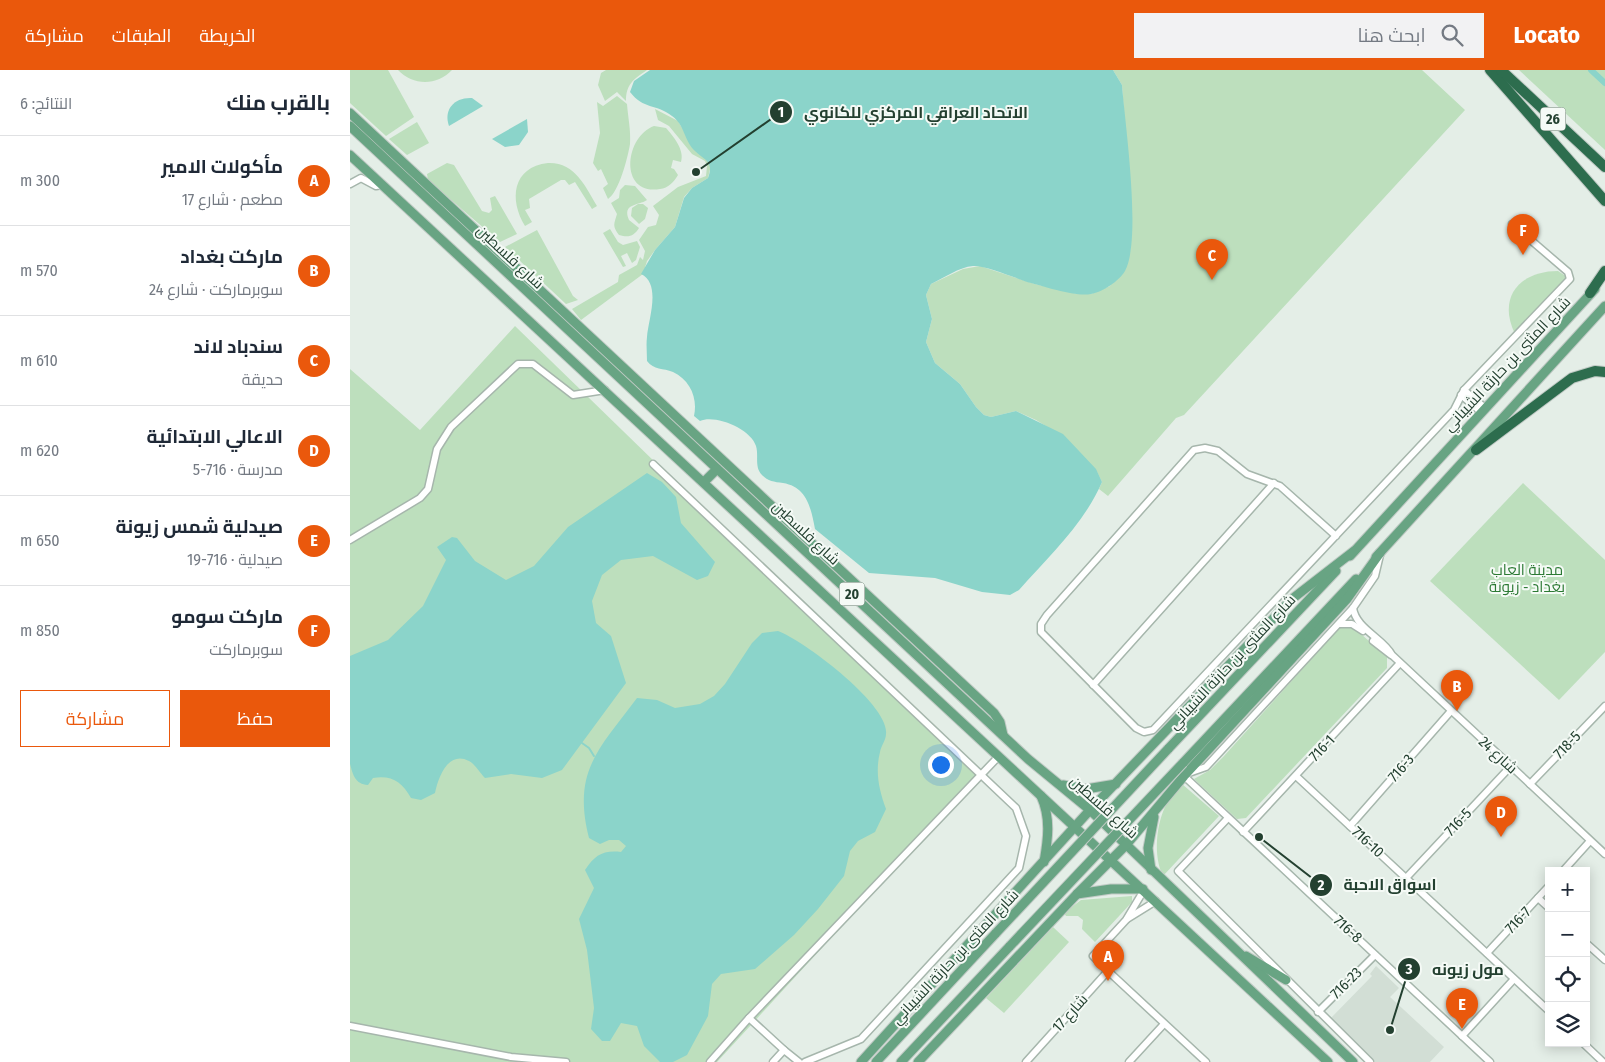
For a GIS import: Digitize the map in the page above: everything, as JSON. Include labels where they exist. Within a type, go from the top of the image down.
[{"type":"highway","points":[[1490,70],[1605,201]]},
{"type":"highway","name":"26","points":[[1500,70],[1605,167]]},
{"type":"highway","points":[[1590,293],[1605,271]]},
{"type":"highway","points":[[1476,450],[1572,378],[1595,371],[1605,372]]},
{"type":"main road","points":[[350,113],[994,713],[1000,722],[1003,735]]},
{"type":"main road","name":"شارع فلسطين","points":[[350,126],[1003,735],[1054,781],[1090,810],[1353,1062]]},
{"type":"main road","name":"20","points":[[350,155],[1328,1062]]},
{"type":"main road","points":[[386,160],[405,164]]},
{"type":"main road","points":[[416,174],[421,192]]},
{"type":"main road","name":"شارع المثنى بن حارثة الشيباني","points":[[876,1062],[1354,551],[1605,278]]},
{"type":"main road","points":[[901,1062],[1476,450],[1605,306]]},
{"type":"main road","points":[[704,482],[717,469]]},
{"type":"main road","points":[[861,1062],[1075,826],[1292,598],[1354,551]]},
{"type":"main road","points":[[918,1062],[1126,845],[1185,775],[1347,598],[1380,553]]},
{"type":"main road","points":[[869,610],[889,615]]},
{"type":"main road","points":[[1015,771],[1026,769],[1029,764],[1028,758]]},
{"type":"main road","points":[[1054,781],[1074,788],[1117,784]]},
{"type":"main road","points":[[1040,794],[1047,815],[1048,828],[1044,862]]},
{"type":"main road","points":[[1151,870],[1148,839],[1156,811]]},
{"type":"main road","points":[[1077,894],[1111,889],[1144,890]]},
{"type":"main road","points":[[1236,951],[1286,980]]},
{"type":"street","points":[[350,184],[361,178],[376,186],[382,185]]},
{"type":"street","points":[[1336,536],[1274,483],[1247,474],[1218,451],[1205,448],[1194,450],[1041,624],[1040,632],[1136,728],[1144,732],[1153,730],[1336,536],[1454,410],[1462,392],[1570,278],[1568,272],[1512,224]]},
{"type":"street","points":[[350,540],[420,498],[426,492],[430,486],[437,449],[451,427],[518,364],[533,364],[573,395],[605,390]]},
{"type":"street","points":[[1462,392],[1483,410]]},
{"type":"street","points":[[652,464],[1016,808],[1026,836],[1019,868],[861,1039],[805,1062]]},
{"type":"street","points":[[1093,685],[1274,483]]},
{"type":"street","points":[[1185,775],[1206,767],[1340,624],[1375,576],[1380,553]]},
{"type":"street","name":"شارع 24","points":[[1353,608],[1359,622],[1400,663],[1605,854]]},
{"type":"street","name":"شارع 24","points":[[1340,624],[1355,625],[1383,650],[1392,655]]},
{"type":"street","name":"716-1","points":[[1243,832],[1400,663]]},
{"type":"street","name":"718-5","points":[[1530,784],[1605,706]]},
{"type":"street","name":"716-3","points":[[1350,826],[1451,711]]},
{"type":"street","points":[[710,1062],[749,1018],[999,756]]},
{"type":"street","name":"716-5","points":[[1406,878],[1511,766]]},
{"type":"street","name":"716-8","points":[[1185,775],[1228,818],[1490,1062]]},
{"type":"street","name":"716-10","points":[[1296,776],[1545,1007]]},
{"type":"street","points":[[1228,818],[1178,871],[1370,1062]]},
{"type":"street","points":[[1567,867],[1590,841]]},
{"type":"street","points":[[1144,890],[1126,920],[1093,956],[1206,1062]]},
{"type":"street","name":"716-7","points":[[1487,953],[1545,890]]},
{"type":"street","points":[[1538,898],[1545,904]]},
{"type":"street","points":[[1126,920],[1156,901]]},
{"type":"street","points":[[1590,947],[1605,960]]},
{"type":"street","name":"716-23","points":[[1318,1012],[1375,955]]},
{"type":"street","name":"شارع 17","points":[[1026,1062],[1108,971]]},
{"type":"street","points":[[1462,1036],[1514,979]]},
{"type":"street","points":[[749,1018],[799,1062]]},
{"type":"street","points":[[1129,1062],[1164,1024]]},
{"type":"street","points":[[350,1026],[511,1057],[566,1062]]},
{"type":"street","points":[[1587,1047],[1603,1062]]},
{"type":"street","points":[[773,1062],[784,1050]]},
{"type":"shaded area","points":[[1376,966],[1399,988],[1390,997],[1444,1047],[1430,1062],[1375,1062],[1330,1019],[1372,976],[1370,974]]},
{"type":"green space","points":[[350,70],[388,70],[414,117],[386,136],[350,103]]},
{"type":"green space","points":[[398,70],[452,70],[439,79],[425,82],[411,79]]},
{"type":"green space","points":[[606,70],[647,70],[629,86],[626,101],[617,92],[605,101],[598,85],[601,73]]},
{"type":"green space","points":[[1113,70],[1422,70],[1465,110],[1184,415],[1176,418],[1108,496],[1099,489],[1102,482],[1097,472],[1049,428],[1016,411],[991,417],[984,415],[960,384],[935,363],[926,342],[932,319],[926,295],[931,284],[963,269],[980,266],[1035,284],[1078,294],[1091,294],[1110,286],[1130,251],[1132,230],[1122,85]]},
{"type":"green space","points":[[1519,70],[1605,70],[1605,150]]},
{"type":"green space","points":[[617,96],[627,104],[630,144],[619,182],[608,199],[603,188],[608,184],[601,169],[598,171],[593,163],[600,133],[597,102],[603,106]]},
{"type":"green space","points":[[655,109],[678,121],[695,150],[708,159],[711,165],[708,178],[692,188],[684,197],[675,227],[647,261],[643,274],[581,320],[572,309],[618,282],[619,275],[637,265],[640,257],[643,260],[645,251],[639,240],[648,227],[656,225],[659,215],[653,206],[678,187],[706,176],[707,166],[705,161],[692,154],[669,126],[658,120]]},
{"type":"green space","points":[[417,122],[429,143],[407,155],[389,139]]},
{"type":"green space","points":[[654,126],[666,128],[678,144],[682,157],[681,162],[673,160],[671,168],[678,175],[673,182],[660,189],[647,189],[638,184],[632,175],[630,164],[637,141],[644,132]]},
{"type":"green space","points":[[447,163],[454,165],[482,211],[489,213],[492,210],[490,198],[495,196],[517,234],[500,242],[428,180],[427,174]]},
{"type":"green space","points":[[548,163],[565,166],[572,171],[583,183],[597,206],[592,209],[575,182],[569,185],[565,180],[561,180],[529,199],[530,208],[525,210],[532,222],[525,226],[517,206],[517,186],[527,171]]},
{"type":"green space","points":[[625,185],[635,186],[647,200],[629,208],[627,215],[629,220],[639,228],[633,235],[628,236],[619,235],[615,229],[614,223],[617,214],[611,203],[619,198],[620,190]]},
{"type":"green space","points":[[638,204],[643,204],[648,208],[645,219],[639,224],[631,216],[632,208]]},
{"type":"green space","points":[[610,229],[618,242],[623,245],[637,241],[640,247],[636,260],[632,263],[627,253],[621,256],[626,266],[623,267],[603,233]]},
{"type":"green space","points":[[537,230],[573,296],[578,300],[566,304],[505,247]]},
{"type":"green space","points":[[1558,271],[1567,277],[1515,334],[1510,321],[1509,309],[1511,298],[1516,289],[1523,281],[1533,276],[1545,272]]},
{"type":"green space","points":[[515,326],[979,777],[717,1062],[350,1062],[350,369],[420,430]]},
{"type":"green space","name":"مدينة العاب بغداد - زيونة","points":[[1523,483],[1605,560],[1605,652],[1559,700],[1430,581]]},
{"type":"green space","points":[[1341,626],[1352,626],[1387,657],[1387,668],[1246,818],[1237,819],[1194,779],[1210,770],[1224,756]]},
{"type":"green space","points":[[1182,784],[1219,816],[1163,876],[1157,849],[1160,820],[1168,800]]},
{"type":"green space","points":[[1132,896],[1132,902],[1095,942],[1082,929],[1083,920],[1078,916],[1066,916],[1064,913],[1081,900]]},
{"type":"green space","points":[[1053,927],[1069,942],[1004,1013],[986,998]]},
{"type":"water","points":[[650,70],[1113,70],[1122,85],[1131,181],[1132,234],[1130,256],[1122,275],[1115,282],[1096,293],[1085,295],[1053,289],[993,270],[973,266],[957,271],[931,284],[926,295],[932,319],[926,342],[935,363],[960,384],[976,407],[984,415],[991,417],[1016,411],[1063,434],[1096,469],[1102,482],[1076,526],[1019,590],[1010,595],[982,592],[935,578],[869,573],[815,529],[807,500],[798,489],[791,485],[771,481],[762,475],[757,465],[756,446],[747,434],[732,424],[723,421],[707,419],[700,421],[694,416],[694,396],[684,380],[679,375],[656,367],[647,361],[647,340],[652,294],[651,286],[641,274],[655,250],[675,227],[684,198],[692,188],[708,178],[710,173],[708,162],[691,147],[680,124],[666,112],[640,102],[630,92],[634,81]]},
{"type":"water","points":[[472,98],[483,106],[449,126],[448,114],[452,105],[460,100]]},
{"type":"water","points":[[527,119],[528,132],[519,145],[505,147],[492,139]]},
{"type":"water","points":[[647,473],[662,482],[676,497],[681,523],[715,562],[708,576],[697,580],[653,556],[621,560],[602,575],[592,601],[596,623],[611,636],[626,683],[562,770],[542,778],[511,774],[485,778],[471,762],[455,759],[445,767],[435,793],[421,800],[411,798],[400,784],[391,779],[373,778],[368,785],[357,781],[350,764],[350,656],[388,640],[423,606],[446,560],[437,547],[452,537],[457,538],[475,561],[506,580],[534,566],[568,527]]},
{"type":"water","points":[[778,631],[806,647],[843,675],[874,707],[884,722],[886,736],[880,752],[878,774],[886,809],[875,832],[858,841],[850,851],[844,876],[818,909],[794,935],[755,969],[721,974],[712,984],[708,1016],[687,1055],[673,1062],[660,1062],[644,1046],[637,1026],[621,1023],[610,1041],[602,1041],[591,1029],[594,1008],[587,950],[579,919],[594,888],[585,870],[596,857],[609,852],[621,852],[626,846],[619,840],[609,840],[600,844],[589,838],[584,795],[587,778],[592,762],[601,747],[637,698],[657,700],[675,708],[700,704],[714,696],[725,684],[752,643],[762,633]]},
{"type":"waterway","points":[[1591,70],[1605,83]]},
{"type":"waterway","points":[[582,743],[589,748],[594,756]]},
{"type":"place","name":"الاتحاد العراقي المركزي للكانوي","points":[[696,172]]},
{"type":"place","name":"ماركت سومو","points":[[1523,255]]},
{"type":"place","name":"سندباد لاند","points":[[1212,280]]},
{"type":"place","name":"ماركت بغداد","points":[[1457,711]]},
{"type":"place","name":"اسواق الاحبة","points":[[1259,837]]},
{"type":"place","name":"الاعالي الابتدائية","points":[[1501,837]]},
{"type":"place","name":"مأكولات الامير","points":[[1108,981]]},
{"type":"place","name":"صيدلية شمس زيونة","points":[[1462,1029]]},
{"type":"place","name":"مول زيونه","points":[[1390,1030]]}]
